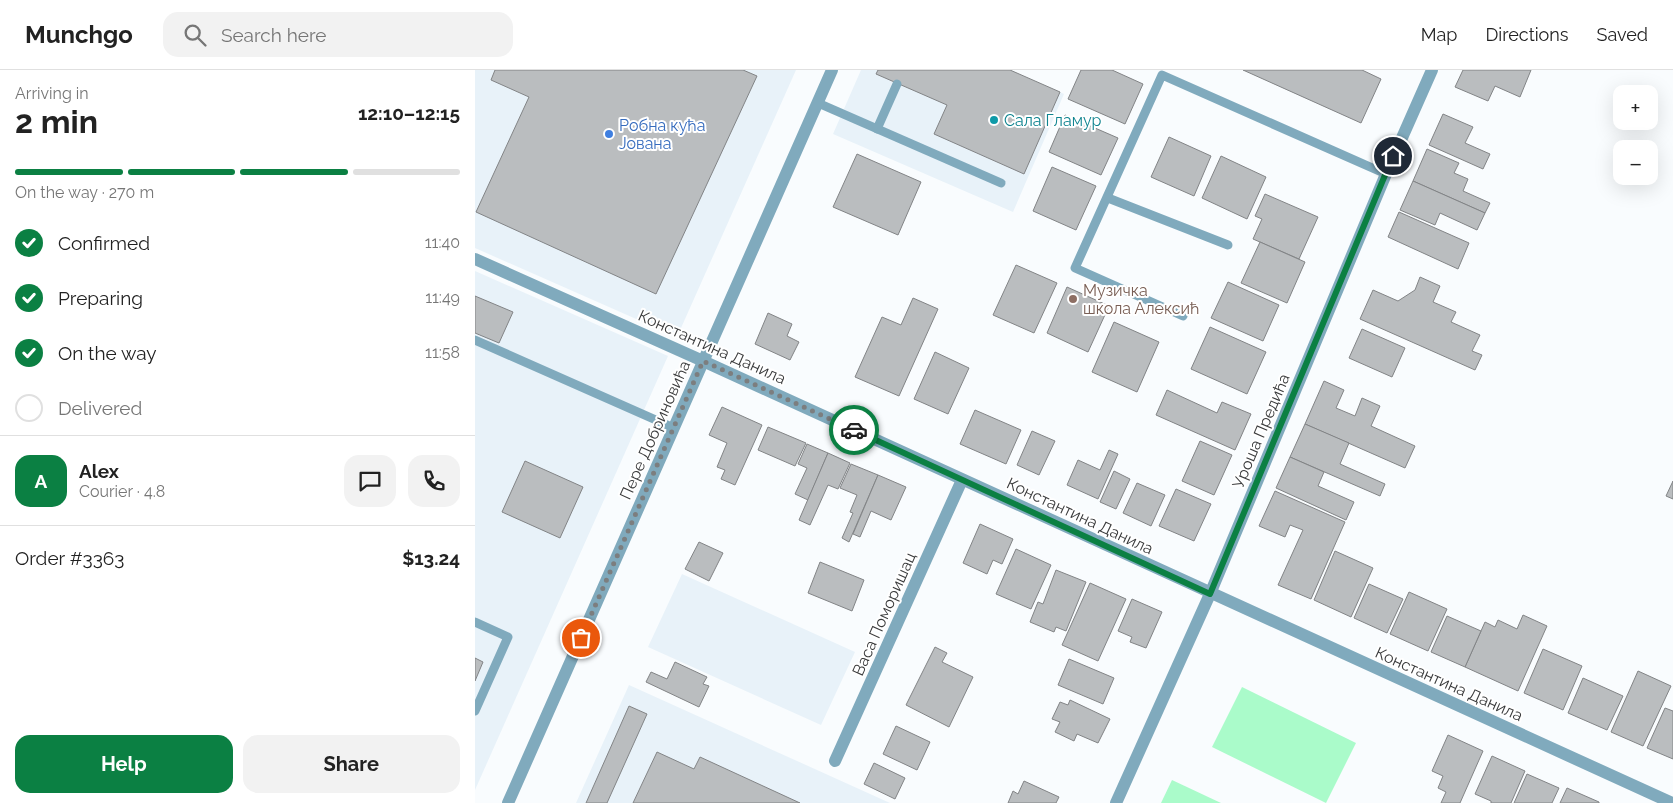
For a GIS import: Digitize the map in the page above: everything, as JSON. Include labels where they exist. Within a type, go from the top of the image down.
[{"type":"street","name":"Пере Добриновића","points":[[507,803],[832,70]]},
{"type":"street","name":"Уроша Предића","points":[[1117,803],[1210,594],[1386,174],[1432,70]]},
{"type":"street","name":"Константина Данила","points":[[475,259],[1672,803]]},
{"type":"street","name":"Васа Поморишац","points":[[835,762],[962,480]]},
{"type":"lane","points":[[1183,316],[1075,268],[1109,198],[1162,75],[1386,174]]},
{"type":"lane","points":[[877,129],[897,84]]},
{"type":"lane","points":[[818,103],[1001,184]]},
{"type":"lane","points":[[1109,198],[1228,246]]},
{"type":"lane","points":[[475,340],[674,428]]},
{"type":"lane","points":[[475,622],[508,637],[475,711]]},
{"type":"shaded area","points":[[475,70],[796,70],[677,337],[475,248]]},
{"type":"shaded area","points":[[861,70],[1010,70],[1064,94],[1013,212],[833,134]]},
{"type":"shaded area","points":[[475,271],[668,356],[475,790]]},
{"type":"shaded area","points":[[682,574],[855,652],[821,725],[648,647]]},
{"type":"shaded area","points":[[629,685],[890,803],[576,803]]},
{"type":"green space","points":[[1242,687],[1356,743],[1326,803],[1212,747]]},
{"type":"green space","points":[[1172,780],[1221,803],[1161,803]]},
{"type":"building","points":[[495,70],[743,70],[757,76],[656,294],[476,212],[529,97],[491,80]]},
{"type":"building","name":"Сала Гламур","points":[[878,70],[1010,70],[1060,92],[1024,174],[934,134],[947,105],[876,74]]},
{"type":"building","points":[[1081,70],[1112,70],[1143,84],[1125,124],[1068,99]]},
{"type":"building","points":[[1243,70],[1362,70],[1381,79],[1361,123]]},
{"type":"building","points":[[1463,70],[1531,70],[1520,97],[1495,86],[1488,101],[1455,87]]},
{"type":"building","points":[[1443,114],[1473,127],[1465,143],[1490,154],[1483,169],[1429,145]]},
{"type":"building","points":[[1065,115],[1118,138],[1101,175],[1049,152]]},
{"type":"building","points":[[1169,137],[1211,156],[1194,196],[1151,177]]},
{"type":"building","points":[[1427,149],[1459,163],[1454,173],[1468,179],[1463,191],[1490,203],[1485,213],[1413,181]]},
{"type":"building","points":[[857,154],[921,182],[898,235],[833,207]]},
{"type":"building","points":[[1221,156],[1266,177],[1247,219],[1202,198]]},
{"type":"building","points":[[1052,167],[1096,186],[1076,230],[1033,211]]},
{"type":"building","points":[[1413,181],[1485,213],[1477,230],[1440,213],[1435,225],[1400,210]]},
{"type":"building","points":[[1265,194],[1318,217],[1299,259],[1253,239],[1262,219],[1255,216]]},
{"type":"building","points":[[1399,212],[1469,243],[1458,269],[1388,237]]},
{"type":"building","points":[[1260,242],[1305,262],[1287,303],[1241,283]]},
{"type":"building","points":[[1016,265],[1057,283],[1034,333],[993,315]]},
{"type":"building","points":[[1420,277],[1440,286],[1433,302],[1456,312],[1451,322],[1480,335],[1472,351],[1482,355],[1475,370],[1360,319],[1373,290],[1398,301],[1415,290]]},
{"type":"building","points":[[1228,282],[1279,305],[1263,341],[1211,318]]},
{"type":"building","points":[[1067,287],[1109,306],[1088,352],[1047,333]]},
{"type":"building","points":[[475,296],[513,312],[499,343],[475,333]]},
{"type":"building","points":[[913,298],[938,309],[899,396],[855,377],[882,317],[901,325]]},
{"type":"building","points":[[768,313],[792,324],[787,336],[799,342],[790,360],[755,344]]},
{"type":"building","points":[[1114,322],[1159,342],[1137,392],[1092,372]]},
{"type":"building","points":[[1210,327],[1266,352],[1247,394],[1191,369]]},
{"type":"building","points":[[1362,329],[1405,348],[1392,377],[1349,358]]},
{"type":"building","points":[[935,352],[969,368],[948,414],[914,399]]},
{"type":"building","points":[[1324,381],[1344,390],[1336,408],[1355,416],[1362,398],[1380,406],[1371,426],[1415,446],[1405,468],[1305,424]]},
{"type":"building","points":[[1167,390],[1217,413],[1222,402],[1251,414],[1235,450],[1156,415]]},
{"type":"building","points":[[722,407],[762,425],[735,485],[721,479],[725,470],[717,467],[727,443],[709,435]]},
{"type":"building","points":[[975,410],[1021,430],[1006,464],[960,444]]},
{"type":"building","points":[[1305,424],[1349,443],[1340,464],[1385,484],[1380,496],[1290,457]]},
{"type":"building","points":[[768,427],[806,443],[795,466],[758,450]]},
{"type":"building","points":[[1032,431],[1055,441],[1039,475],[1017,465]]},
{"type":"building","points":[[1200,441],[1232,455],[1214,495],[1182,481]]},
{"type":"building","points":[[807,444],[828,453],[808,500],[795,494],[807,468],[798,464]]},
{"type":"building","points":[[1109,450],[1118,454],[1098,499],[1067,485],[1078,460],[1100,470]]},
{"type":"building","points":[[828,453],[850,463],[838,489],[828,485],[810,525],[799,520]]},
{"type":"building","points":[[1290,457],[1324,472],[1318,486],[1354,502],[1346,520],[1276,488]]},
{"type":"building","points":[[525,461],[583,487],[560,538],[502,512]]},
{"type":"building","points":[[851,464],[878,475],[849,542],[842,538],[853,513],[850,512],[857,495],[840,488]]},
{"type":"building","points":[[1114,471],[1130,479],[1116,509],[1100,502]]},
{"type":"building","points":[[878,475],[906,487],[891,520],[871,511],[860,537],[853,534]]},
{"type":"building","points":[[1673,481],[1673,499],[1666,496]]},
{"type":"building","points":[[1137,483],[1165,495],[1151,526],[1123,513]]},
{"type":"building","points":[[1176,489],[1211,504],[1194,541],[1159,526]]},
{"type":"building","points":[[1275,491],[1345,522],[1311,599],[1278,585],[1303,530],[1290,525],[1285,537],[1259,526]]},
{"type":"building","points":[[980,524],[1013,539],[1002,564],[993,560],[987,574],[963,563]]},
{"type":"building","points":[[699,542],[723,553],[709,581],[685,569]]},
{"type":"building","points":[[1016,549],[1051,565],[1031,609],[996,594]]},
{"type":"building","points":[[1335,551],[1373,568],[1351,617],[1314,600]]},
{"type":"building","points":[[820,562],[864,580],[852,611],[808,593]]},
{"type":"building","points":[[1056,570],[1086,582],[1066,631],[1056,627],[1054,632],[1030,622],[1038,602],[1043,604]]},
{"type":"building","points":[[1090,583],[1126,599],[1098,661],[1062,645]]},
{"type":"building","points":[[1369,584],[1403,599],[1387,633],[1354,618]]},
{"type":"building","points":[[1409,592],[1447,609],[1428,651],[1390,634]]},
{"type":"building","points":[[1132,599],[1162,612],[1146,648],[1130,642],[1132,637],[1118,631]]},
{"type":"building","points":[[1523,615],[1547,626],[1518,691],[1465,667],[1485,622],[1495,627],[1498,620],[1517,629]]},
{"type":"building","points":[[1447,616],[1481,631],[1465,667],[1431,652]]},
{"type":"building","points":[[935,647],[947,653],[942,662],[973,677],[949,727],[906,705]]},
{"type":"building","points":[[1543,649],[1582,666],[1563,710],[1524,693]]},
{"type":"building","points":[[475,658],[483,662],[475,681]]},
{"type":"building","points":[[1069,659],[1114,678],[1103,704],[1058,685]]},
{"type":"building","points":[[675,662],[707,677],[703,684],[709,686],[699,707],[646,682],[651,672],[667,679]]},
{"type":"building","points":[[1638,671],[1671,686],[1643,746],[1611,732]]},
{"type":"building","points":[[1583,678],[1623,696],[1607,730],[1568,713]]},
{"type":"building","points":[[1070,700],[1110,719],[1098,743],[1077,734],[1074,741],[1055,732],[1060,722],[1052,719],[1060,702],[1068,705]]},
{"type":"building","points":[[629,706],[647,714],[607,803],[586,803]]},
{"type":"building","points":[[1665,708],[1673,711],[1673,759],[1647,748]]},
{"type":"building","points":[[896,726],[930,742],[917,770],[883,754]]},
{"type":"building","points":[[1448,735],[1483,751],[1460,803],[1441,803],[1446,792],[1438,788],[1443,776],[1432,771]]},
{"type":"building","points":[[657,752],[694,769],[700,757],[800,803],[633,803]]},
{"type":"building","points":[[1492,756],[1525,771],[1511,803],[1491,803],[1491,801],[1475,794]]},
{"type":"building","points":[[874,763],[905,778],[895,799],[864,784]]},
{"type":"building","points":[[1527,774],[1559,788],[1552,803],[1514,803]]},
{"type":"building","points":[[1024,781],[1059,797],[1056,803],[1008,803],[1013,791],[1018,794]]},
{"type":"building","points":[[1567,788],[1599,802],[1599,803],[1560,803]]},
{"type":"way so far","points":[[581,638],[703,361],[854,430]]},
{"type":"place","name":"Сала Гламур","points":[[994,120]]},
{"type":"place","name":"Робна кућа Јована","points":[[609,134]]},
{"type":"place","name":"Музичка школа Алексић","points":[[1073,299]]},
{"type":"route","points":[[854,430],[1210,594],[1393,156]]}]
